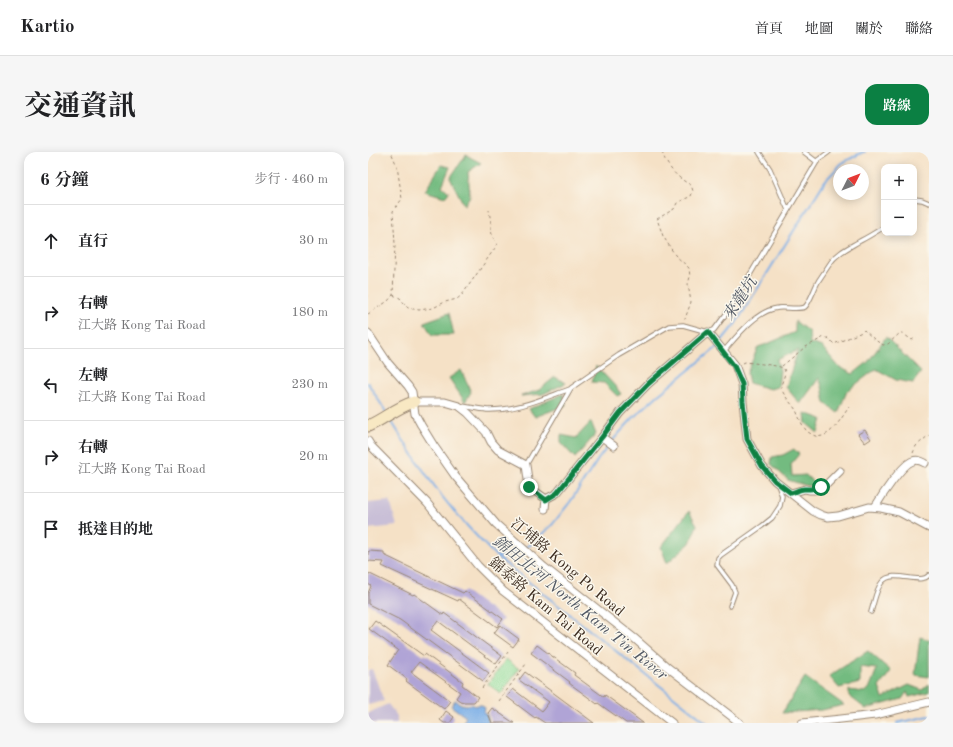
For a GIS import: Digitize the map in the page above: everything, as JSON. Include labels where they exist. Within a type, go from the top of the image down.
[{"type":"street","name":"江埔路 Kong Po Road","points":[[368,332],[388,363],[412,392],[409,404],[421,426],[448,468],[484,510],[530,556],[634,638],[666,666],[740,723]]},
{"type":"street","points":[[546,500],[557,493],[620,413],[642,391],[710,335],[734,366],[742,384],[747,439],[762,466],[775,481],[813,511],[821,515],[828,517],[838,516],[869,507],[875,507],[899,512],[929,528]]},
{"type":"street","points":[[372,424],[409,404],[445,402],[459,406],[468,413],[486,432],[491,442],[498,450],[526,465],[529,487],[546,500]]},
{"type":"street","points":[[602,437],[614,446]]},
{"type":"street","name":"錦泰路 Kam Tai Road","points":[[368,441],[371,446],[427,503],[478,566],[503,590],[672,723]]},
{"type":"street","points":[[875,507],[885,490],[909,462],[914,460],[925,463]]},
{"type":"street","points":[[791,493],[805,489],[815,490],[827,484],[840,471]]},
{"type":"street","points":[[545,509],[546,500]]},
{"type":"street","points":[[802,723],[875,715],[929,702]]},
{"type":"lane","points":[[759,152],[770,169],[788,210]]},
{"type":"lane","points":[[804,152],[817,162]]},
{"type":"lane","points":[[459,406],[487,410],[505,409],[522,406],[571,388],[619,355],[669,326],[683,326],[710,335],[729,310],[817,162],[828,152]]},
{"type":"lane","points":[[917,199],[929,203]]},
{"type":"lane","points":[[722,350],[762,314],[777,308],[804,307],[819,279],[837,255],[881,229]]},
{"type":"lane","points":[[526,465],[571,388]]},
{"type":"lane","points":[[730,606],[735,592],[732,585],[717,565],[718,558],[772,518],[780,506],[782,496],[775,481]]},
{"type":"lane","points":[[871,612],[879,586],[888,577],[914,578],[921,580],[927,578],[929,575]]},
{"type":"path","points":[[368,314],[388,301],[393,294],[395,244],[393,211],[402,199],[397,166],[391,152]]},
{"type":"path","points":[[662,152],[670,169],[683,181],[691,185],[693,191],[691,196],[677,203],[674,209],[657,219],[663,236],[675,256],[689,268],[690,277],[688,284],[690,302],[683,326]]},
{"type":"path","points":[[393,294],[400,298],[408,308],[419,310],[433,308],[445,302],[457,299],[462,295],[497,244],[492,235],[488,210]]},
{"type":"path","points":[[781,367],[804,348],[824,337],[828,338],[834,344],[864,330],[883,345],[888,344],[900,333],[912,340],[916,337]]},
{"type":"path","points":[[734,366],[745,362],[781,367],[785,372],[781,388],[783,393],[796,411],[807,431],[816,436],[827,434],[834,428],[849,407]]},
{"type":"path","points":[[909,462],[916,446],[929,435]]},
{"type":"path","points":[[482,688],[508,652]]},
{"type":"path","points":[[499,701],[526,664]]},
{"type":"shaded area","points":[[390,501],[397,526],[368,529],[368,503]]},
{"type":"shaded area","points":[[372,669],[384,701],[368,705],[368,670]]},
{"type":"shaded area","points":[[388,704],[397,716],[397,723],[368,723],[368,713]]},
{"type":"green space","points":[[466,155],[481,163],[468,172],[470,196],[464,205],[450,178]]},
{"type":"green space","points":[[441,165],[450,167],[442,186],[449,192],[445,197],[425,191]]},
{"type":"green space","points":[[449,313],[454,335],[432,335],[424,322]]},
{"type":"green space","points":[[795,321],[809,332],[810,343],[822,347],[839,367],[853,374],[868,362],[886,337],[921,372],[913,383],[896,380],[876,369],[847,391],[838,413],[825,403],[819,378],[800,404],[786,387],[798,350],[777,360],[780,370],[778,387],[770,389],[749,383],[747,373],[758,347],[795,332]]},
{"type":"green space","points":[[596,366],[621,394],[617,396],[604,383],[592,382]]},
{"type":"green space","points":[[461,370],[471,392],[465,402],[449,378]]},
{"type":"green space","points":[[555,377],[566,383],[543,394],[521,396],[539,390]]},
{"type":"green space","points":[[563,394],[566,405],[535,417],[529,409]]},
{"type":"green space","points":[[805,413],[822,419],[818,433],[806,423]]},
{"type":"green space","points":[[591,422],[596,434],[575,458],[561,443],[561,435],[576,438]]},
{"type":"green space","points":[[794,449],[799,454],[791,464],[792,476],[806,475],[815,484],[808,486],[788,480],[771,464],[772,457],[783,455]]},
{"type":"green space","points":[[689,511],[697,525],[690,543],[667,563],[661,547]]},
{"type":"green space","points":[[920,637],[929,640],[929,677],[915,675]]},
{"type":"green space","points":[[868,651],[891,671],[879,687],[883,698],[909,685],[922,690],[929,684],[929,692],[909,697],[907,692],[902,699],[866,709],[849,696],[849,690],[864,692],[869,689],[877,669],[860,667],[860,683],[839,688],[829,676]]},
{"type":"green space","points":[[506,659],[519,669],[501,694],[488,684]]},
{"type":"green space","points":[[805,677],[844,705],[822,710],[782,713]]},
{"type":"water","points":[[455,700],[461,704],[472,704],[475,706],[482,705],[485,708],[484,713],[487,715],[489,723],[462,723],[466,717],[451,706]]},
{"type":"building","points":[[865,430],[871,439],[865,443],[858,434]]},
{"type":"building","points":[[369,551],[384,552],[384,555],[463,593],[465,591],[503,619],[497,627],[459,599],[458,601],[382,566],[384,562],[368,561]]},
{"type":"building","points":[[368,573],[413,595],[414,594],[443,615],[444,613],[502,656],[496,664],[438,621],[431,630],[489,673],[483,681],[400,620],[368,604],[368,593],[371,586],[368,584]]},
{"type":"building","points":[[375,621],[424,656],[425,654],[463,682],[462,685],[478,697],[474,702],[460,701],[456,698],[460,692],[419,662],[411,672],[450,701],[444,709],[406,681],[407,679],[388,665],[398,650],[369,629]]},
{"type":"building","points":[[500,625],[519,639],[513,647],[494,633]]},
{"type":"building","points":[[537,645],[575,673],[574,675],[604,697],[605,695],[643,723],[626,723],[598,703],[597,704],[531,653]]},
{"type":"building","points":[[525,672],[594,723],[545,723],[536,717],[535,718],[507,697],[513,689],[542,711],[549,702],[519,680]]},
{"type":"building","points":[[492,708],[514,723],[492,723],[488,713]]},
{"type":"building","points":[[446,711],[454,717],[450,723],[444,723],[440,720]]},
{"type":"waterway","name":"來龍坑","points":[[497,557],[517,552],[530,545],[552,525],[570,502],[599,458],[634,417],[657,396],[715,349],[736,323],[825,181],[842,163],[865,152]]},
{"type":"waterway","name":"錦田北河 North Kam Tin River","points":[[368,383],[386,412]]},
{"type":"waterway","name":"錦田北河 North Kam Tin River","points":[[390,419],[441,495],[468,527],[497,557],[707,723]]},
{"type":"waterway","points":[[897,723],[929,716]]},
{"type":"route","points":[[529,487],[546,500],[557,493],[620,413],[648,384],[708,332],[738,372],[742,384],[747,439],[762,466],[775,481],[791,493],[805,489],[815,490],[821,487]]}]
